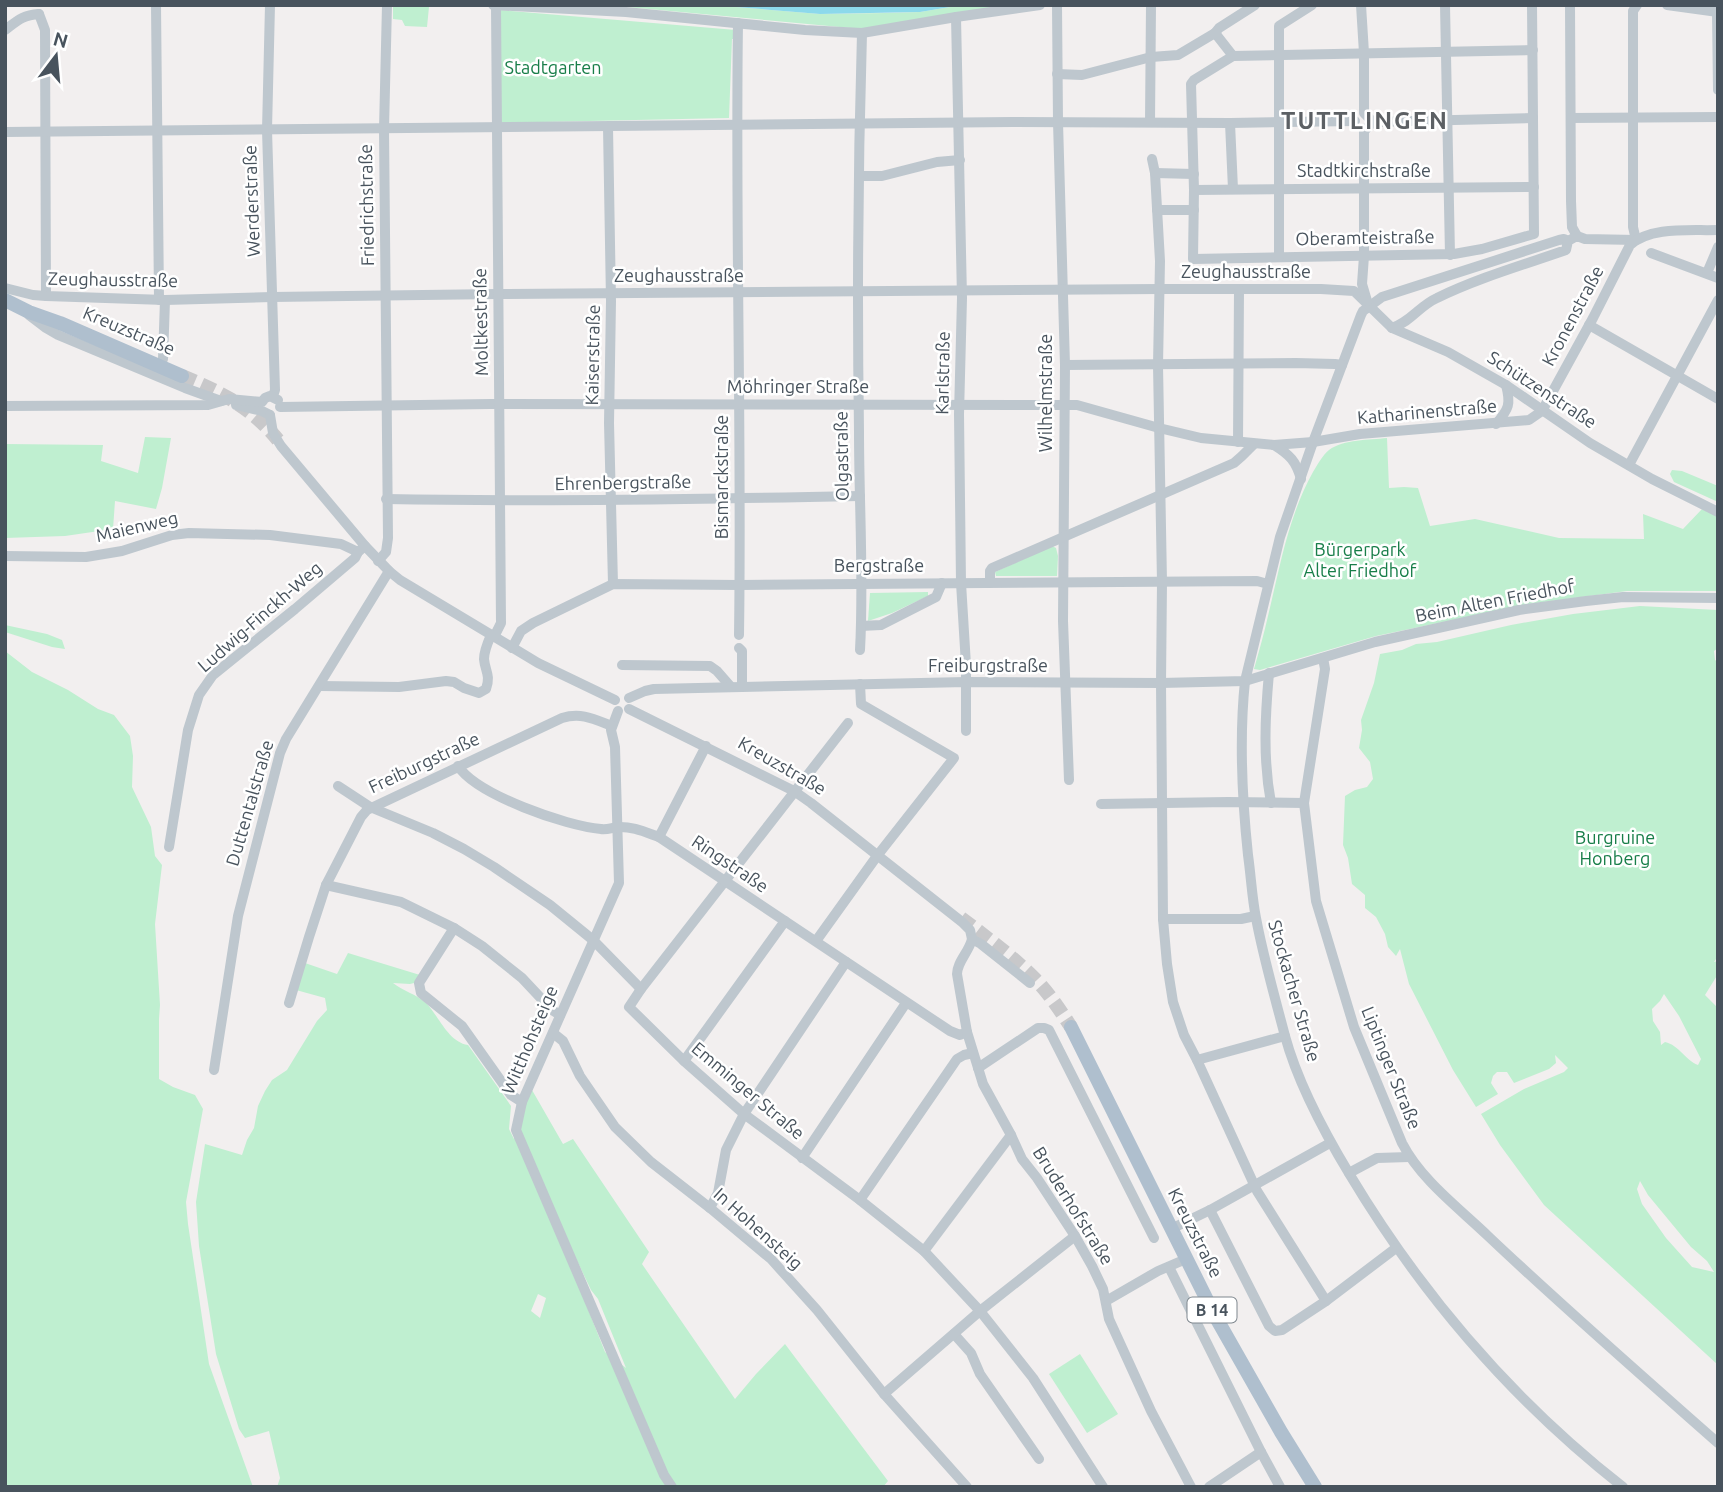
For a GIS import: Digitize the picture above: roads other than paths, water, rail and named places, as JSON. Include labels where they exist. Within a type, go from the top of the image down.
[{"type":"main road","name":"Kreuzstraße","points":[[5,289],[60,323]]},
{"type":"main road","name":"Kreuzstraße","points":[[5,300],[183,376]]},
{"type":"main road","name":"Kreuzstraße","points":[[1071,1027],[1239,1360],[1315,1487]]},
{"type":"street","points":[[156,5],[163,359]]},
{"type":"street","name":"Werderstraße","points":[[267,406],[275,390],[267,130],[270,5]]},
{"type":"street","name":"Friedrichstraße","points":[[386,405],[384,129],[387,5]]},
{"type":"street","points":[[495,5],[626,12],[862,33],[1040,5]]},
{"type":"street","name":"Moltkestraße","points":[[320,686],[399,687],[446,681],[479,693],[486,689],[488,683],[489,675],[484,659],[486,649],[501,623],[495,5]]},
{"type":"street","name":"Wilhelmstraße","points":[[1056,5],[1065,365],[1063,583],[1069,780]]},
{"type":"street","points":[[1150,122],[1151,5]]},
{"type":"street","points":[[1057,74],[1082,75],[1151,57],[1178,55],[1255,5]]},
{"type":"street","points":[[1279,257],[1279,26],[1312,5]]},
{"type":"street","points":[[1362,5],[1364,53],[1359,117],[1368,127],[1362,284],[1369,305],[1382,298],[1559,240],[1636,240],[1653,233],[1718,230]]},
{"type":"street","points":[[1445,5],[1450,255]]},
{"type":"street","points":[[1532,5],[1534,187]]},
{"type":"street","points":[[1392,328],[1402,325],[1432,300],[1455,289],[1566,250],[1573,239],[1570,5]]},
{"type":"street","points":[[1636,240],[1633,227],[1633,11],[1637,5]]},
{"type":"street","points":[[1667,5],[1717,12],[1718,90]]},
{"type":"street","points":[[5,30],[19,19],[42,10],[45,30],[46,296]]},
{"type":"street","name":"Karlstraße","points":[[956,17],[962,291],[959,405],[961,583],[966,731]]},
{"type":"street","name":"Bismarckstraße","points":[[738,23],[737,293],[741,498],[739,635]]},
{"type":"street","name":"Olgastraße","points":[[860,650],[858,292],[862,33]]},
{"type":"street","points":[[1215,33],[1233,56]]},
{"type":"street","points":[[1157,210],[1194,210],[1191,84],[1233,56],[1533,50]]},
{"type":"street","points":[[5,132],[1058,122],[1230,123],[1359,117]]},
{"type":"street","points":[[1572,118],[1718,117]]},
{"type":"street","points":[[1368,127],[1449,120],[1533,118]]},
{"type":"street","points":[[1230,123],[1233,189]]},
{"type":"street","name":"Kaiserstraße","points":[[608,127],[613,584]]},
{"type":"street","points":[[1152,159],[1155,173],[1160,289],[1158,365],[1163,919],[1167,964],[1173,1002],[1184,1035],[1254,1185],[1326,1301]]},
{"type":"street","points":[[859,176],[882,176],[937,162],[960,160]]},
{"type":"street","points":[[1155,173],[1194,174]]},
{"type":"street","name":"Stadtkirchstraße","points":[[1194,190],[1534,187]]},
{"type":"street","name":"Oberamteistraße","points":[[1194,210],[1193,259],[1450,255],[1534,234],[1534,187]]},
{"type":"street","name":"Kronenstraße","points":[[1542,411],[1627,250],[1636,240]]},
{"type":"street","points":[[1651,253],[1712,276],[1718,247]]},
{"type":"street","name":"Zeughausstraße","points":[[5,289],[46,296],[162,300],[498,294],[1160,289],[1354,291]]},
{"type":"street","points":[[1238,442],[1239,290]]},
{"type":"street","name":"Schützenstraße","points":[[1354,291],[1392,328],[1447,352],[1506,385],[1542,411],[1652,480],[1718,512]]},
{"type":"street","points":[[1629,465],[1718,300]]},
{"type":"street","name":"Stockacher Straße","points":[[1369,305],[1361,315],[1280,537],[1245,681],[1242,802],[1255,916],[1285,1036],[1300,1076],[1330,1143],[1373,1215],[1426,1289],[1518,1394],[1623,1487]]},
{"type":"street","points":[[29,312],[30,316],[58,334],[219,401]]},
{"type":"street","points":[[1589,325],[1718,399]]},
{"type":"street","points":[[1065,365],[1342,365]]},
{"type":"street","points":[[1496,424],[1508,407],[1506,385]]},
{"type":"street","points":[[5,406],[208,405],[229,399],[267,406]]},
{"type":"street","name":"Möhringer Straße","points":[[267,406],[277,412],[280,407],[499,404],[1077,405],[1159,428],[1222,441],[1274,445],[1313,442]]},
{"type":"street","points":[[378,561],[387,547],[386,405]]},
{"type":"street","name":"Kreuzstraße","points":[[267,406],[273,433],[281,446],[362,549],[389,571],[538,663],[794,791],[962,922],[970,930],[972,939],[1030,983]]},
{"type":"street","name":"Katharinenstraße","points":[[1313,442],[1360,434],[1529,420],[1542,411]]},
{"type":"street","points":[[1529,420],[1566,426]]},
{"type":"street","points":[[1222,441],[1233,448],[1234,463]]},
{"type":"street","points":[[990,583],[992,568],[1234,463],[1254,444]]},
{"type":"street","points":[[1274,445],[1296,463],[1301,479]]},
{"type":"street","name":"Ehrenbergstraße","points":[[386,499],[610,501],[860,496]]},
{"type":"street","name":"Maienweg","points":[[5,556],[86,557],[122,551],[172,535],[189,533],[270,536],[362,549]]},
{"type":"street","name":"Ludwig-Finckh-Weg","points":[[169,847],[188,730],[199,695],[213,674],[295,609],[362,549]]},
{"type":"street","name":"Duttentalstraße","points":[[214,1070],[237,916],[280,753],[389,571]]},
{"type":"street","name":"Bergstraße","points":[[512,648],[521,631],[533,623],[613,584],[1257,581],[1268,584]]},
{"type":"street","points":[[861,626],[881,625],[936,597],[942,583]]},
{"type":"street","name":"Beim Alten Friedhof","points":[[1323,658],[1375,642],[1519,610],[1623,597],[1718,598]]},
{"type":"street","points":[[736,686],[742,651],[739,648]]},
{"type":"street","points":[[1245,681],[1323,658]]},
{"type":"street","name":"Liptinger Straße","points":[[1323,658],[1325,670],[1304,803],[1316,901],[1354,1027],[1409,1157],[1523,1270],[1718,1443]]},
{"type":"street","points":[[622,665],[710,666],[736,686]]},
{"type":"street","points":[[1269,673],[1265,721],[1271,803]]},
{"type":"street","name":"Freiburgstraße","points":[[623,704],[645,691],[654,689],[966,682],[1245,681]]},
{"type":"street","points":[[816,941],[877,856],[954,758],[861,704],[860,684]]},
{"type":"street","name":"Witthohsteige","points":[[623,704],[612,726],[611,736],[615,747],[618,883],[522,1102],[516,1130],[671,1487]]},
{"type":"street","name":"Freiburgstraße","points":[[289,1003],[326,885],[361,817],[370,807],[570,716],[584,716],[612,726]]},
{"type":"street","points":[[338,786],[370,807],[433,833],[494,867],[551,905],[593,940],[641,989],[848,723]]},
{"type":"street","points":[[659,837],[706,746]]},
{"type":"street","name":"Ringstraße","points":[[458,766],[473,782],[524,807],[575,825],[604,830],[630,828],[659,837],[950,1031],[960,1035],[967,1032]]},
{"type":"street","points":[[1101,804],[1304,803]]},
{"type":"street","points":[[326,885],[401,902],[454,929],[482,946],[522,978],[551,1010],[560,1015]]},
{"type":"street","points":[[1163,919],[1241,919],[1255,916]]},
{"type":"street","points":[[684,1061],[785,921]]},
{"type":"street","points":[[454,929],[419,983],[421,993],[462,1026],[512,1095],[522,1102]]},
{"type":"street","name":"Bruderhofstraße","points":[[972,939],[957,974],[967,1032],[983,1084],[1022,1159],[1075,1236],[1100,1282],[1109,1319],[1191,1487]]},
{"type":"street","points":[[710,1208],[719,1193],[726,1150],[744,1114],[846,962]]},
{"type":"street","name":"Emminger Straße","points":[[641,989],[629,1007],[684,1061],[744,1114],[924,1251],[980,1311],[1033,1378],[1103,1487]]},
{"type":"street","points":[[802,1158],[906,1003]]},
{"type":"street","points":[[978,1068],[1038,1028],[1049,1030],[1054,1035],[1154,1238]]},
{"type":"street","name":"In Hohensteig","points":[[553,1033],[563,1041],[580,1076],[615,1126],[651,1162],[771,1259],[817,1310],[884,1394],[967,1487]]},
{"type":"street","points":[[1197,1060],[1285,1036]]},
{"type":"street","points":[[860,1200],[957,1059],[973,1053]]},
{"type":"street","points":[[924,1251],[1011,1135]]},
{"type":"street","points":[[1171,1229],[1330,1143]]},
{"type":"street","points":[[1349,1173],[1377,1158],[1409,1157]]},
{"type":"street","points":[[1210,1210],[1271,1329],[1278,1331],[1326,1301],[1396,1248]]},
{"type":"street","points":[[884,1394],[980,1311],[1075,1236]]},
{"type":"street","points":[[1106,1301],[1186,1259]]},
{"type":"street","points":[[1169,1267],[1280,1487]]},
{"type":"street","points":[[954,1334],[971,1353],[979,1374],[1039,1459]]},
{"type":"street","points":[[1209,1487],[1261,1452]]},
{"type":"water","points":[[712,5],[962,5],[920,12],[820,14]]},
{"type":"tunnel","points":[[182,376],[210,388],[246,409],[278,440]]},
{"type":"tunnel","points":[[961,918],[1034,978],[1071,1027]]},
{"type":"district","name":"TUTTLINGEN","points":[[1365,121]]},
{"type":"park label","name":"Stadtgarten","points":[[553,68]]},
{"type":"park label","name":"Bürgerpark Alter Friedhof","points":[[1360,560]]},
{"type":"park label","name":"Burgruine Honberg","points":[[1615,848]]}]
